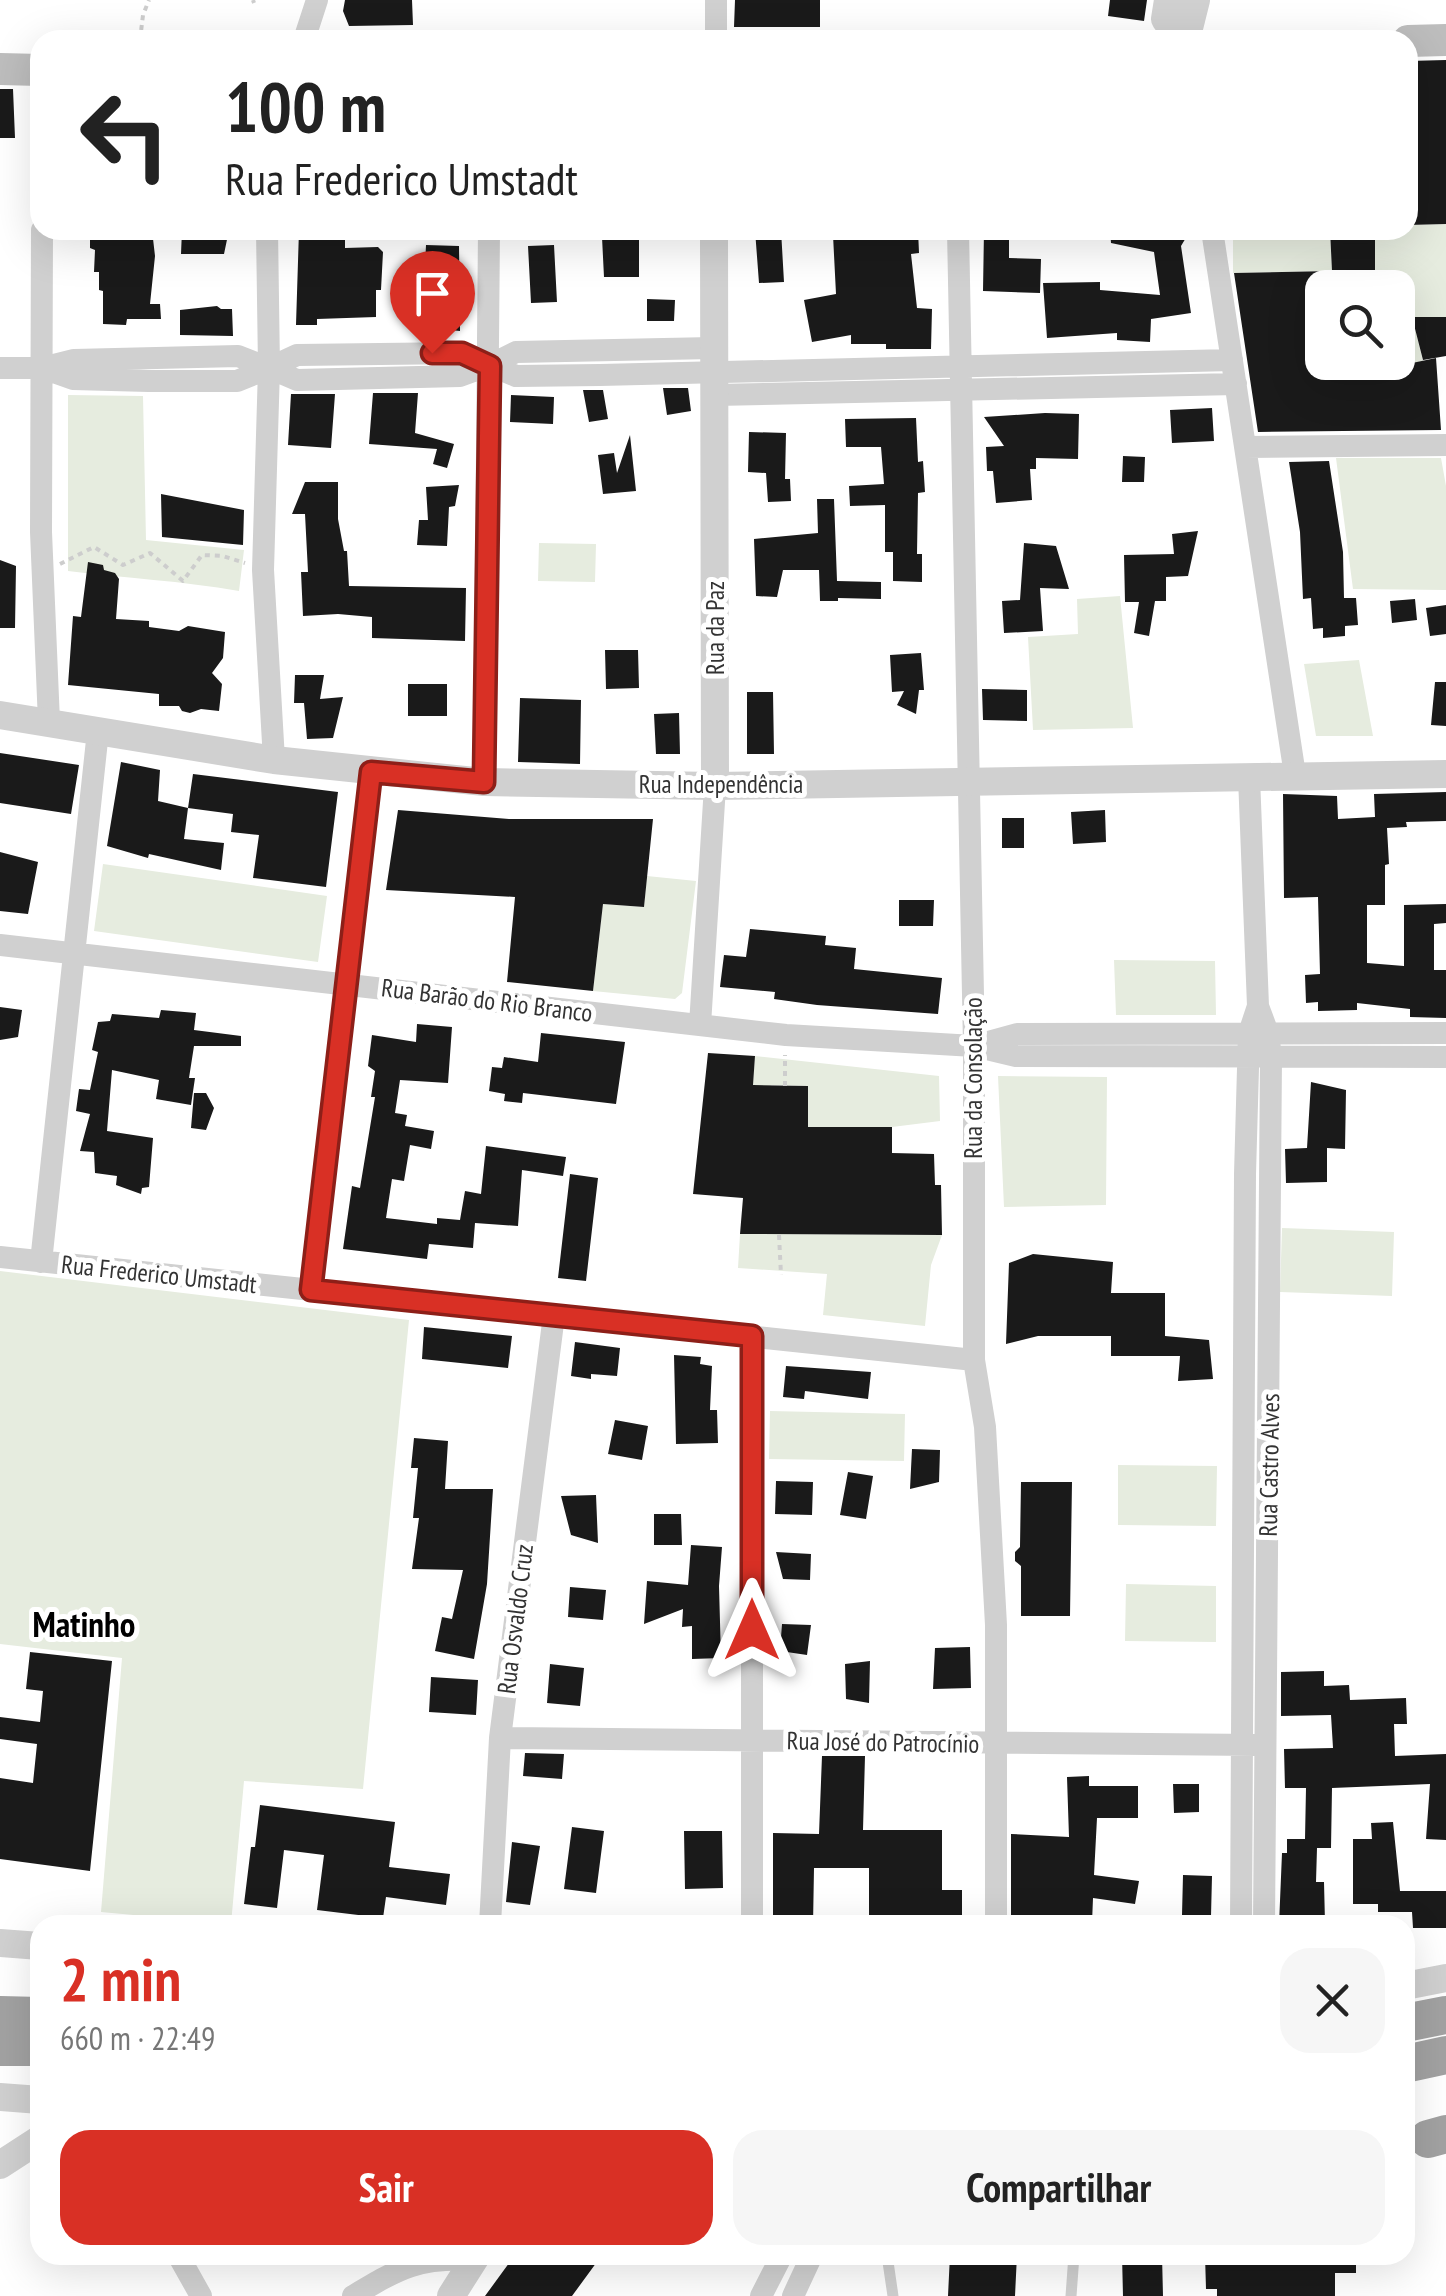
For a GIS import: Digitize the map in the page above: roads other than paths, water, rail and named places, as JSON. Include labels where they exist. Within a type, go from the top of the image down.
[{"type":"highway","points":[[0,2015],[30,2016]]},
{"type":"highway","points":[[1415,2021],[1446,2015]]},
{"type":"highway","points":[[0,2047],[30,2048]]},
{"type":"highway","points":[[1415,2062],[1446,2055]]},
{"type":"main road","points":[[1418,40],[1446,40]]},
{"type":"main road","points":[[0,52],[30,52]]},
{"type":"main road","points":[[0,69],[30,70]]},
{"type":"street","points":[[307,30],[317,0]]},
{"type":"street","points":[[716,0],[716,30]]},
{"type":"street","points":[[1168,0],[1165,19],[1174,30]]},
{"type":"street","points":[[1186,30],[1196,0]]},
{"type":"street","points":[[42,240],[43,573],[49,722]]},
{"type":"street","points":[[267,240],[269,368],[263,570],[274,760]]},
{"type":"street","points":[[484,782],[489,240]]},
{"type":"street","name":"Rua da Paz","points":[[700,1026],[715,786],[714,240]]},
{"type":"street","name":"Rua da Consolação","points":[[958,240],[974,1046],[974,1360],[985,1427],[996,1626],[996,1915]]},
{"type":"street","points":[[1214,240],[1296,776]]},
{"type":"street","points":[[0,368],[42,368],[74,360],[149,369],[238,356],[297,380],[460,376],[516,352],[598,350],[714,372]]},
{"type":"street","points":[[598,350],[600,375]]},
{"type":"street","points":[[269,368],[296,355],[462,353],[516,376],[714,372],[831,380],[1134,373],[1232,360]]},
{"type":"street","points":[[372,354],[373,378]]},
{"type":"street","points":[[1134,373],[1236,384]]},
{"type":"street","points":[[1245,446],[1446,446]]},
{"type":"street","name":"Rua Independência","points":[[0,715],[274,760],[484,782],[715,786],[1446,774]]},
{"type":"street","points":[[42,1262],[98,732]]},
{"type":"street","points":[[311,1290],[371,772]]},
{"type":"street","name":"Rua Castro Alves","points":[[1249,777],[1259,1058],[1272,1174],[1265,1840],[1254,1915]]},
{"type":"street","name":"Rua Barão do Rio Branco","points":[[0,944],[700,1026],[974,1046],[1016,1056],[1258,1033],[1446,1057]]},
{"type":"street","name":"Rua Barão do Rio Branco","points":[[1130,1044],[1259,1058],[1372,1046],[1446,1033]]},
{"type":"street","name":"Rua Castro Alves","points":[[1252,1915],[1240,1841],[1242,1514],[1245,1174],[1259,1058]]},
{"type":"street","points":[[1245,1174],[1272,1174]]},
{"type":"street","name":"Rua Frederico Umstadt","points":[[0,1257],[974,1360]]},
{"type":"street","points":[[1245,1260],[1271,1260]]},
{"type":"street","name":"Rua Osvaldo Cruz","points":[[491,1915],[500,1738],[554,1315]]},
{"type":"street","points":[[752,1336],[752,1915]]},
{"type":"street","points":[[1244,1358],[1270,1358]]},
{"type":"street","points":[[1242,1514],[1268,1513]]},
{"type":"street","points":[[1242,1616],[1267,1615]]},
{"type":"street","name":"Rua José do Patrocínio","points":[[500,1738],[1266,1744]]},
{"type":"street","points":[[1240,1841],[1265,1840]]},
{"type":"street","points":[[0,1942],[30,1945]]},
{"type":"street","points":[[1415,1984],[1446,1978]]},
{"type":"street","points":[[0,2097],[30,2099]]},
{"type":"street","points":[[0,2165],[30,2146]]},
{"type":"street","points":[[184,2265],[201,2296]]},
{"type":"street","points":[[353,2296],[410,2265]]},
{"type":"street","points":[[451,2296],[471,2265]]},
{"type":"street","points":[[761,2296],[777,2265]]},
{"type":"street","points":[[781,2265],[797,2288]]},
{"type":"street","points":[[797,2288],[807,2265]]},
{"type":"lane","points":[[888,2265],[892,2296]]},
{"type":"lane","points":[[1072,2296],[1074,2265]]},
{"type":"district","name":"Matinho","points":[[84,1625]]}]
